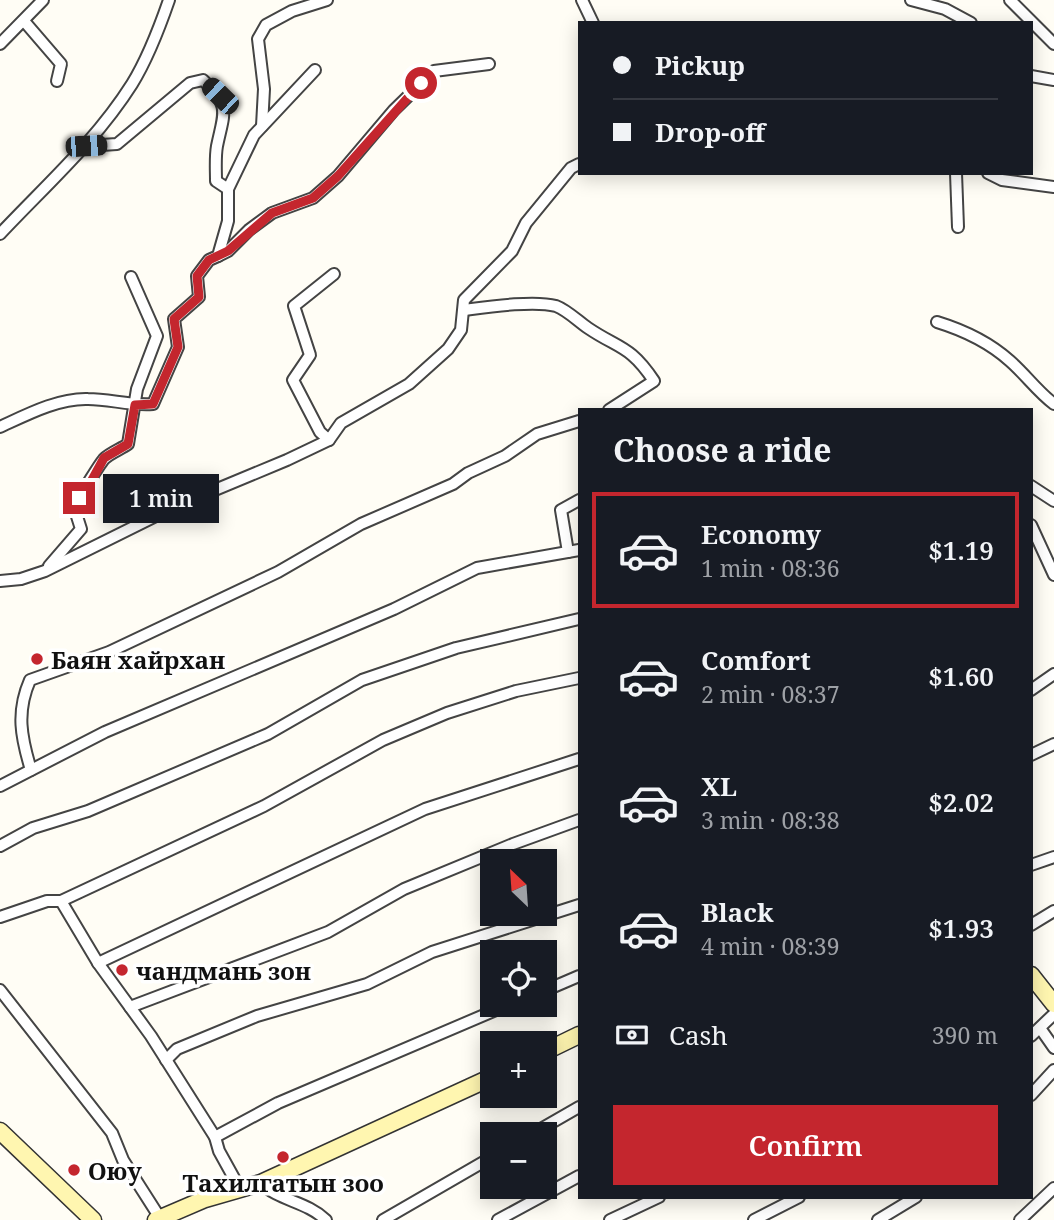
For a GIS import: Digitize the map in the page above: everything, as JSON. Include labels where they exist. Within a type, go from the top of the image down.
[{"type":"street","points":[[0,44],[43,0]]},
{"type":"street","points":[[0,234],[86,146],[132,85],[152,46],[169,0]]},
{"type":"street","points":[[262,126],[264,89],[258,39],[266,25],[292,10],[327,0]]},
{"type":"street","points":[[582,0],[592,21]]},
{"type":"street","points":[[911,0],[945,9],[967,21]]},
{"type":"street","points":[[1010,0],[1031,21]]},
{"type":"street","points":[[24,21],[61,64],[57,81]]},
{"type":"street","points":[[1033,23],[1054,44]]},
{"type":"street","points":[[0,427],[36,410],[86,399],[135,405],[153,404],[178,347],[174,319],[199,297],[197,276],[209,260],[218,256],[272,213],[313,198],[338,176],[394,110],[434,71],[489,64]]},
{"type":"street","points":[[218,256],[228,221],[228,189],[254,135],[316,70]]},
{"type":"street","points":[[1033,76],[1054,80]]},
{"type":"street","points":[[86,146],[117,144],[190,83],[203,80],[220,96],[225,122],[217,147],[216,181],[228,189]]},
{"type":"street","points":[[0,581],[21,579],[45,571],[174,507],[328,440],[341,423],[409,384],[448,349],[461,330],[464,300],[512,251],[526,223],[571,169],[578,165]]},
{"type":"street","points":[[956,175],[958,227]]},
{"type":"street","points":[[992,175],[1002,180],[1054,187]]},
{"type":"street","points":[[328,440],[320,432],[293,380],[310,355],[293,306],[334,274]]},
{"type":"street","points":[[45,571],[81,528],[75,507],[104,458],[128,444],[137,389],[157,336],[131,277]]},
{"type":"street","points":[[464,310],[500,305],[557,306],[592,331],[620,344],[642,362],[654,381],[612,408]]},
{"type":"street","points":[[937,322],[960,329],[1009,360],[1036,390],[1054,404]]},
{"type":"street","points":[[31,770],[20,733],[23,697],[30,680],[109,652],[278,572],[361,524],[453,484],[468,472],[505,457],[537,434],[578,421]]},
{"type":"street","points":[[1033,487],[1054,501]]},
{"type":"street","points":[[0,786],[105,732],[394,609],[477,568],[574,551],[561,510],[578,501]]},
{"type":"street","points":[[1033,529],[1054,575]]},
{"type":"street","points":[[0,846],[33,828],[88,811],[268,734],[362,680],[456,648],[578,619]]},
{"type":"street","points":[[1033,689],[1054,674]]},
{"type":"street","points":[[0,917],[47,901],[61,901],[264,806],[383,740],[447,713],[516,691],[578,678]]},
{"type":"street","points":[[1033,754],[1054,744]]},
{"type":"street","points":[[98,962],[425,809],[578,759]]},
{"type":"street","points":[[130,1007],[328,932],[404,889],[578,820]]},
{"type":"street","points":[[1033,864],[1054,857]]},
{"type":"street","points":[[61,901],[98,962],[215,1137],[219,1151],[240,1189]]},
{"type":"street","points":[[166,1060],[177,1049],[257,1016],[367,984],[432,952],[578,905]]},
{"type":"street","points":[[1033,924],[1054,911]]},
{"type":"street","points":[[557,985],[578,976]]},
{"type":"street","points":[[1033,979],[1054,1004]]},
{"type":"street","points":[[0,990],[112,1133],[123,1160],[162,1218],[261,1183],[480,1083]]},
{"type":"street","points":[[1033,1034],[1054,1014]]},
{"type":"street","points":[[215,1137],[278,1103],[480,1017]]},
{"type":"street","points":[[1040,1028],[1054,1048]]},
{"type":"street","points":[[557,1046],[578,1035]]},
{"type":"street","points":[[1033,1093],[1054,1070]]},
{"type":"street","points":[[553,1122],[578,1108]]},
{"type":"street","points":[[0,1131],[93,1220]]},
{"type":"street","points":[[383,1220],[480,1164]]},
{"type":"street","points":[[498,1220],[578,1177]]},
{"type":"street","points":[[261,1183],[269,1191],[313,1207],[326,1220]]},
{"type":"street","points":[[1020,1220],[1054,1188]]},
{"type":"street","points":[[610,1220],[655,1199]]},
{"type":"street","points":[[754,1220],[795,1199]]},
{"type":"street","points":[[878,1220],[913,1199]]},
{"type":"place","name":"Баян хайрхан","points":[[37,659]]},
{"type":"place","name":"чандмань зон","points":[[122,970]]},
{"type":"place","name":"Тахилгатын зоо","points":[[283,1157]]},
{"type":"place","name":"Оюу","points":[[74,1170]]},
{"type":"route","points":[[79,498],[86,491],[104,458],[128,444],[134,423],[135,405],[153,404],[178,347],[174,319],[199,297],[197,276],[209,260],[228,251],[248,230],[272,213],[313,198],[338,176],[394,110],[421,83]]}]
